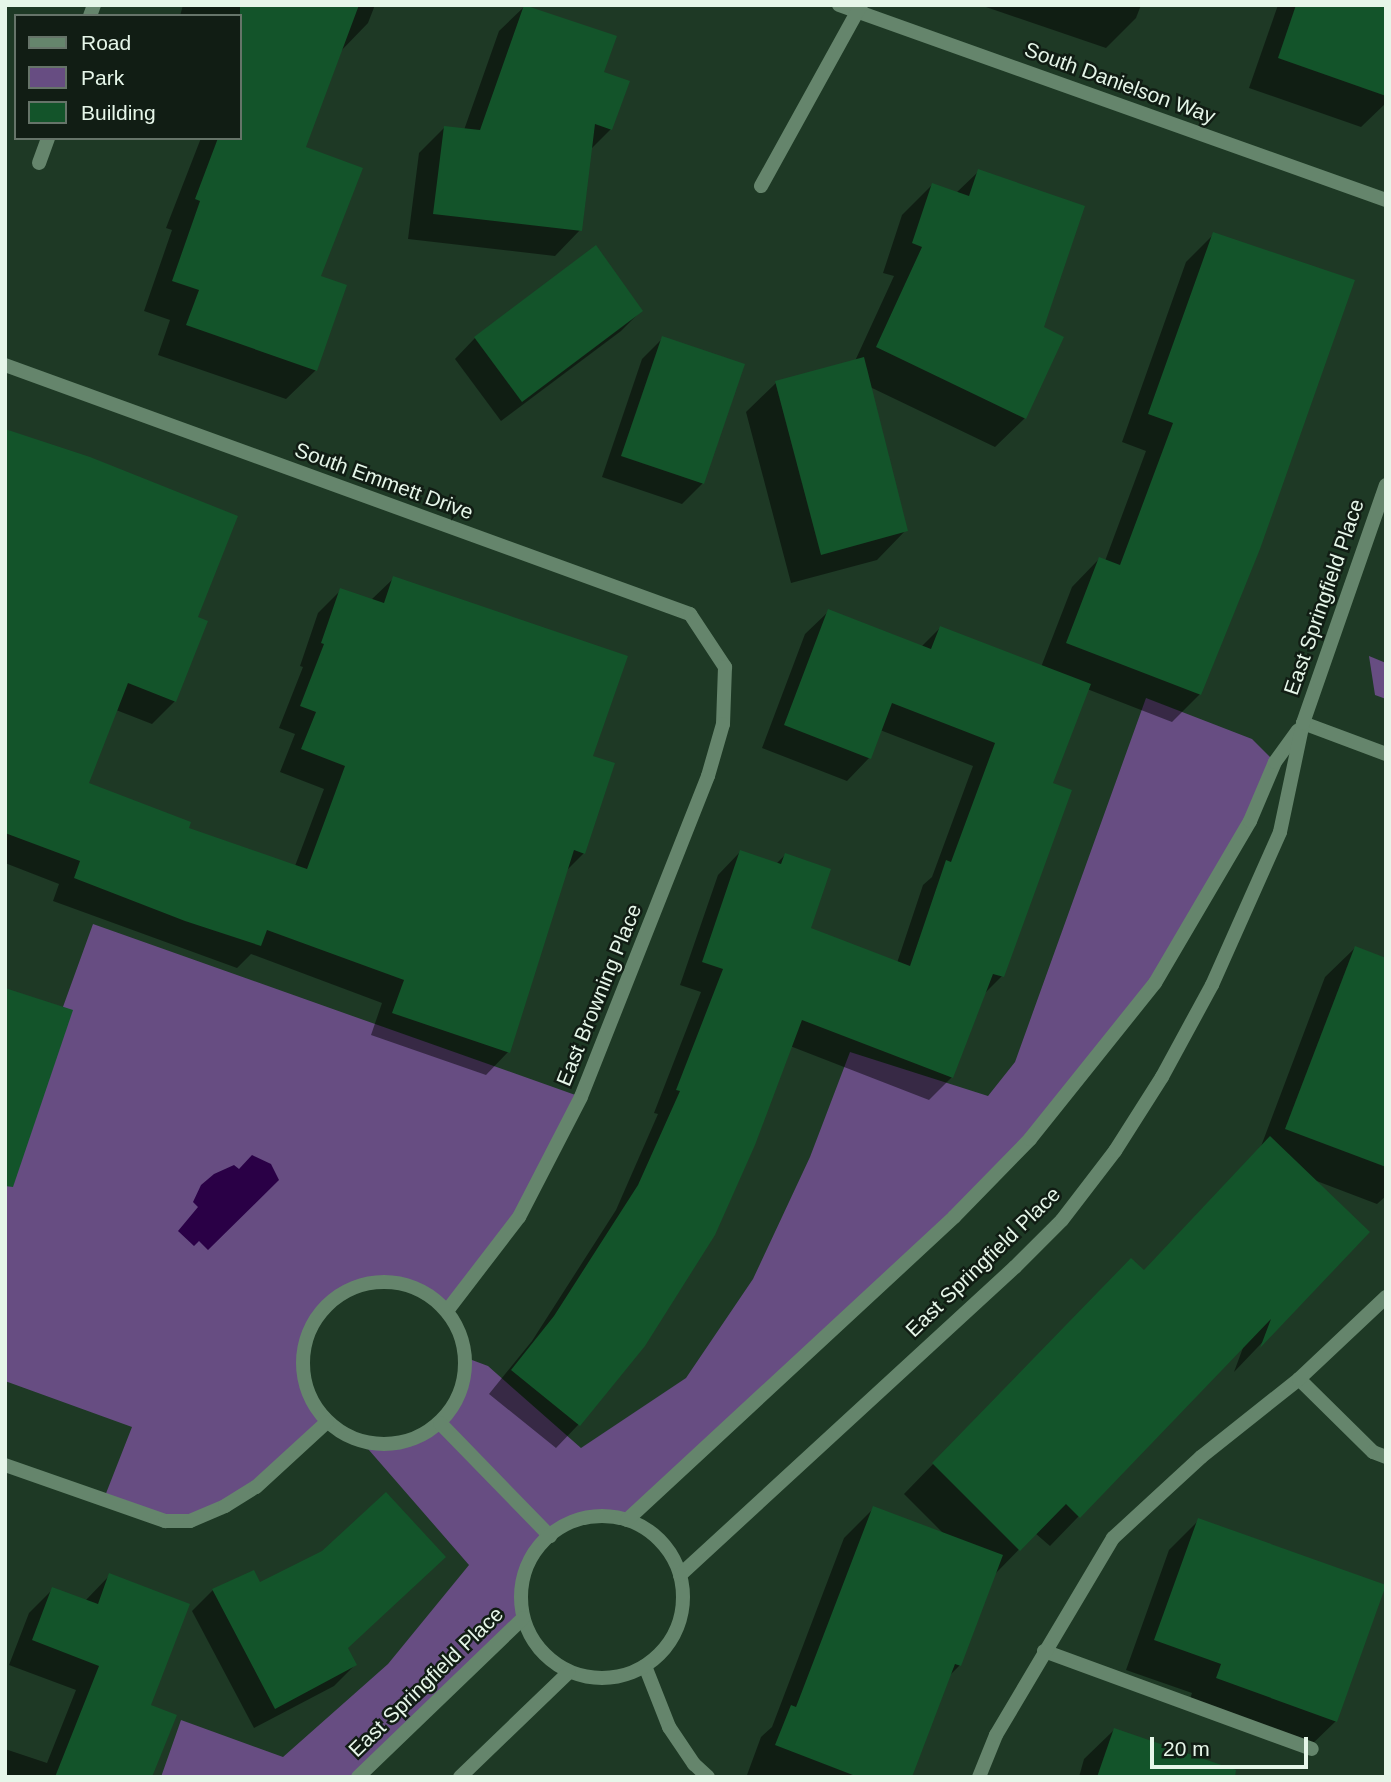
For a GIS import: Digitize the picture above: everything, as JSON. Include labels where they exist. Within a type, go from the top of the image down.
[{"type":"street","name":"South Danielson Way","points":[[839,5],[860,9],[1386,200]]},
{"type":"street","points":[[761,186],[860,9]]},
{"type":"street","points":[[39,163],[47,140]]},
{"type":"street","name":"South Emmett Drive","points":[[5,365],[690,614],[725,667]]},
{"type":"street","name":"East Springfield Place","points":[[680,1574],[1062,1220],[1115,1151],[1163,1077],[1212,985],[1280,832],[1303,723],[1386,485]]},
{"type":"street","name":"East Browning Place","points":[[447,1311],[519,1217],[581,1097],[708,776],[723,724],[725,667]]},
{"type":"street","points":[[1303,723],[1386,754]]},
{"type":"street","name":"East Springfield Place","points":[[627,1520],[954,1217],[1030,1139],[1155,983],[1250,821],[1275,762],[1303,723]]},
{"type":"street","points":[[396,1282],[420,1289],[447,1311],[457,1326],[465,1351],[464,1377],[456,1402],[440,1423],[417,1439],[390,1445],[362,1442],[336,1431],[327,1422],[317,1410],[304,1385],[302,1356],[310,1330],[324,1308],[344,1291],[370,1283],[396,1282]]},
{"type":"street","points":[[979,1777],[996,1735],[1113,1538],[1201,1457],[1299,1379],[1386,1297]]},
{"type":"street","points":[[1299,1379],[1373,1452],[1386,1457]]},
{"type":"street","points":[[5,1465],[165,1521],[190,1521],[225,1506],[256,1487],[327,1422]]},
{"type":"street","points":[[440,1423],[550,1536]]},
{"type":"street","points":[[588,1516],[614,1516],[627,1520],[639,1524],[660,1539],[675,1560],[684,1585],[682,1611],[675,1636],[659,1657],[635,1672],[608,1679],[580,1676],[555,1664],[535,1644],[523,1618],[521,1590],[528,1563],[550,1536],[563,1525],[588,1516]]},
{"type":"street","name":"East Springfield Place","points":[[358,1777],[523,1618]]},
{"type":"street","points":[[1044,1651],[1312,1749]]},
{"type":"street","points":[[645,1666],[669,1727],[694,1764],[708,1777]]},
{"type":"street","points":[[460,1777],[569,1672]]},
{"type":"green space","points":[[1369,656],[1386,663],[1386,699],[1375,695]]},
{"type":"green space","points":[[1146,698],[1252,739],[1275,762],[1155,983],[1030,1139],[627,1520],[614,1516],[588,1516],[563,1525],[542,1542],[528,1563],[521,1590],[523,1618],[358,1777],[161,1777],[181,1720],[283,1757],[388,1664],[469,1565],[362,1442],[390,1445],[417,1439],[440,1423],[456,1402],[464,1377],[464,1357],[488,1366],[581,1448],[686,1378],[753,1279],[810,1157],[850,1052],[988,1096],[1015,1062]]},
{"type":"green space","points":[[93,924],[581,1097],[519,1217],[447,1311],[420,1289],[396,1282],[370,1283],[344,1291],[324,1307],[310,1330],[302,1356],[305,1385],[317,1410],[327,1422],[256,1487],[190,1521],[103,1501],[132,1427],[5,1381],[5,1167]]},
{"type":"shaded area","points":[[252,1155],[271,1164],[279,1180],[208,1250],[199,1241],[194,1246],[178,1231],[198,1207],[193,1202],[201,1185],[214,1174],[234,1165],[239,1169]]},
{"type":"building","points":[[240,5],[359,5],[306,147],[363,168],[321,276],[347,285],[317,371],[186,325],[199,290],[172,281],[200,201],[195,199],[217,140],[242,140]]},
{"type":"building","points":[[524,5],[617,36],[604,72],[630,81],[612,130],[595,124],[582,231],[433,214],[444,126],[480,130]]},
{"type":"building","points":[[1296,5],[1386,5],[1386,96],[1278,58]]},
{"type":"building","points":[[978,169],[1085,206],[1044,327],[1064,337],[1026,419],[876,347],[922,247],[912,243],[932,183],[969,196]]},
{"type":"building","points":[[1213,232],[1355,280],[1260,549],[1201,695],[1066,643],[1099,557],[1120,565],[1173,423],[1148,414]]},
{"type":"building","points":[[596,245],[643,311],[522,402],[474,337]]},
{"type":"building","points":[[662,336],[745,364],[704,484],[621,456]]},
{"type":"building","points":[[864,357],[908,531],[821,555],[775,381]]},
{"type":"building","points":[[5,429],[90,457],[238,516],[198,617],[208,621],[176,702],[128,683],[89,783],[191,822],[189,828],[307,869],[345,766],[301,749],[316,712],[300,706],[324,644],[321,643],[340,588],[384,603],[393,576],[628,656],[593,756],[615,763],[585,854],[574,850],[510,1053],[392,1013],[404,980],[267,930],[261,946],[185,921],[74,878],[80,861],[5,833]]},
{"type":"building","points":[[828,609],[931,649],[940,626],[1091,684],[1053,783],[1072,790],[1004,977],[993,974],[953,1078],[802,1020],[755,1145],[715,1235],[645,1346],[580,1426],[511,1370],[554,1316],[638,1185],[680,1091],[676,1090],[723,969],[702,962],[740,850],[781,864],[785,853],[831,869],[811,928],[910,966],[946,860],[951,862],[995,743],[892,703],[871,759],[784,725]]},
{"type":"building","points":[[1355,946],[1386,958],[1386,1167],[1285,1129]]},
{"type":"building","points":[[5,988],[73,1010],[13,1187],[5,1186]]},
{"type":"building","points":[[1270,1136],[1370,1232],[1260,1348],[1271,1319],[1080,1518],[1066,1504],[1020,1551],[932,1463],[1131,1258],[1144,1270]]},
{"type":"building","points":[[386,1492],[446,1557],[348,1648],[357,1665],[275,1709],[212,1589],[254,1570],[260,1582],[322,1551]]},
{"type":"building","points":[[873,1506],[1003,1555],[961,1666],[955,1664],[912,1777],[858,1777],[775,1745],[791,1705],[796,1707]]},
{"type":"building","points":[[1198,1518],[1386,1585],[1337,1722],[1216,1678],[1221,1664],[1154,1640]]},
{"type":"building","points":[[109,1573],[190,1604],[151,1705],[177,1715],[152,1777],[55,1777],[99,1666],[32,1640],[52,1587],[98,1604]]},
{"type":"building","points":[[1114,1728],[1236,1770],[1235,1777],[1097,1777]]}]
